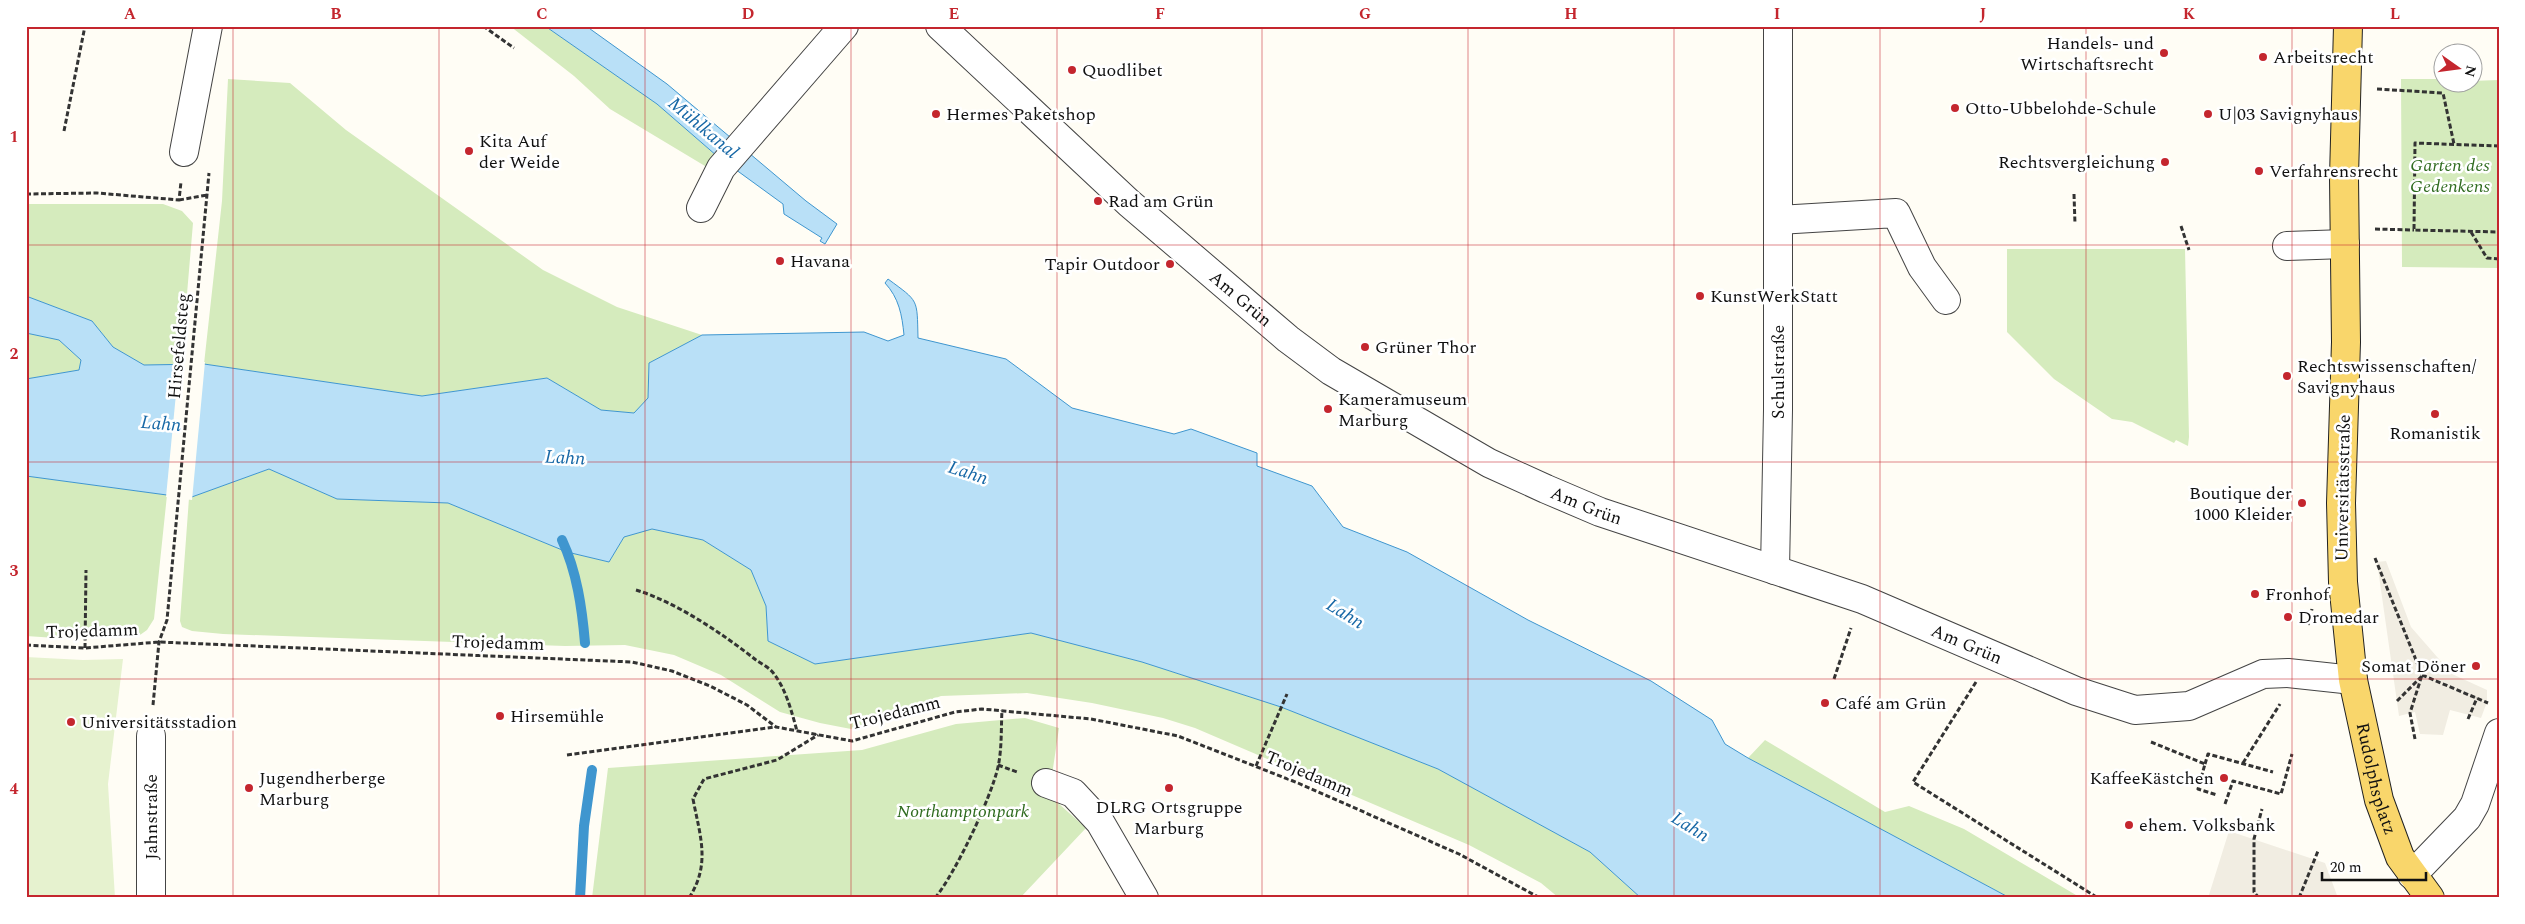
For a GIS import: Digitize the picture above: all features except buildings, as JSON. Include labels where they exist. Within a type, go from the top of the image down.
[{"type":"main road","name":"Universitätsstraße","points":[[2348,26],[2345,244],[2346,342],[2341,564],[2353,680]]},
{"type":"main road","name":"Rudolphsplatz","points":[[2353,680],[2379,800],[2393,840],[2412,875],[2430,898]]},
{"type":"street","points":[[184,152],[208,26]]},
{"type":"street","points":[[701,208],[721,168],[844,26]]},
{"type":"street","name":"Schulstraße","points":[[1775,570],[1778,26]]},
{"type":"street","name":"Am Grün","points":[[953,31],[1129,203],[1288,339],[1330,371],[1489,462],[1546,490],[1600,512],[1862,599],[2076,691],[2135,710],[2189,706],[2263,674],[2288,673],[2353,680]]},
{"type":"street","points":[[1778,220],[1896,213],[1922,267],[1946,300]]},
{"type":"street","points":[[2287,246],[2345,244]]},
{"type":"street","points":[[2412,875],[2467,818],[2475,804],[2499,733]]},
{"type":"street","name":"Jahnstraße","points":[[151,736],[151,898]]},
{"type":"street","points":[[1046,783],[1073,793],[1100,822],[1144,898]]},
{"type":"path","points":[[64,131],[85,26]]},
{"type":"path","points":[[483,26],[514,48]]},
{"type":"path","points":[[2347,87],[2443,92],[2454,144]]},
{"type":"path","points":[[2414,230],[2415,142],[2499,146]]},
{"type":"path","points":[[179,200],[184,152]]},
{"type":"path","points":[[26,194],[97,193],[179,200],[207,196]]},
{"type":"path","points":[[2074,194],[2075,224]]},
{"type":"path","name":"Hirsefeldsteg","points":[[151,736],[159,642],[167,620],[204,224]]},
{"type":"path","points":[[2181,226],[2189,250]]},
{"type":"path","points":[[2394,229],[2499,232]]},
{"type":"path","points":[[2471,231],[2486,256],[2499,259]]},
{"type":"path","points":[[2377,562],[2422,675],[2410,713],[2415,739]]},
{"type":"path","points":[[85,648],[86,570]]},
{"type":"path","points":[[636,590],[651,595],[694,619],[738,646],[774,674],[791,709],[798,731]]},
{"type":"path","points":[[1834,679],[1862,599]]},
{"type":"path","points":[[2308,625],[2314,604]]},
{"type":"path","name":"Trojedamm","points":[[26,645],[85,648],[159,642],[632,662],[672,671],[710,686],[747,705],[776,727],[852,742],[955,712],[982,709],[1091,719],[1178,736],[1256,766],[1459,854],[1540,898]]},
{"type":"path","points":[[1992,655],[1913,782],[2015,848],[2098,898]]},
{"type":"path","points":[[2422,675],[2487,702]]},
{"type":"path","points":[[2397,701],[2422,675]]},
{"type":"path","points":[[1256,766],[1287,694]]},
{"type":"path","points":[[2243,763],[2285,697]]},
{"type":"path","points":[[2470,714],[2477,698]]},
{"type":"path","points":[[935,898],[956,862],[993,784],[998,765],[1002,710]]},
{"type":"path","points":[[2135,710],[2150,742],[2205,764]]},
{"type":"path","points":[[567,755],[776,727]]},
{"type":"path","points":[[689,898],[703,868],[702,848],[693,799],[704,779],[776,760],[818,735]]},
{"type":"path","points":[[2217,795],[2198,789],[2208,754],[2273,772]]},
{"type":"path","points":[[2225,804],[2232,781],[2281,794],[2292,754]]},
{"type":"path","points":[[2259,898],[2254,892],[2254,839],[2262,809]]},
{"type":"path","points":[[2299,898],[2318,851]]},
{"type":"green space","points":[[510,26],[545,26],[657,104],[717,156],[710,169],[610,109],[574,76]]},
{"type":"green space","points":[[228,79],[290,83],[346,130],[543,270],[617,307],[702,335],[649,363],[648,398],[635,413],[601,410],[547,378],[422,396],[204,364],[222,201]]},
{"type":"green space","name":"Garten des Gedenkens","points":[[2401,79],[2432,79],[2432,92],[2482,92],[2482,81],[2499,80],[2499,268],[2402,267]]},
{"type":"green space","points":[[26,204],[163,204],[182,211],[193,223],[181,365],[144,365],[113,347],[92,321],[26,296]]},
{"type":"green space","points":[[2007,249],[2185,249],[2188,446],[2176,440],[2174,443],[2132,422],[2112,419],[2054,379],[2007,332]]},
{"type":"green space","points":[[26,333],[59,340],[81,360],[79,370],[26,379]]},
{"type":"green space","points":[[269,469],[337,499],[448,503],[567,552],[609,562],[624,537],[652,529],[703,540],[751,570],[766,606],[768,641],[815,664],[1031,633],[1142,662],[1281,707],[1438,769],[1590,852],[1641,898],[1559,898],[1541,883],[1469,845],[1195,728],[1163,718],[1092,703],[1027,693],[941,696],[851,729],[780,712],[721,675],[674,655],[625,645],[565,646],[223,634],[192,631],[182,627],[180,621],[189,498]]},
{"type":"green space","points":[[26,476],[167,495],[154,619],[147,630],[140,635],[56,638],[26,636]]},
{"type":"green space","name":"Universitätsstadion","points":[[26,657],[83,660],[123,659],[108,784],[115,898],[26,898]]},
{"type":"green space","name":"Northamptonpark","points":[[1025,718],[1059,728],[1049,795],[1086,828],[1020,898],[592,898],[608,768],[862,750],[956,724]]},
{"type":"green space","points":[[1765,740],[1885,812],[1909,806],[1964,829],[2081,898],[2010,898],[1748,758]]},
{"type":"shaded area","points":[[2386,561],[2411,627],[2452,674],[2487,690],[2487,702],[2481,718],[2450,710],[2443,735],[2420,734],[2415,712],[2399,716],[2377,562]]},
{"type":"shaded area","points":[[2229,831],[2325,863],[2338,898],[2208,898]]},
{"type":"water","name":"Mühlkanal","points":[[545,26],[586,26],[667,84],[806,201],[837,224],[825,244],[820,241],[822,238],[784,214],[783,204],[717,156],[657,104]]},
{"type":"water","name":"Lahn","points":[[888,279],[906,292],[914,302],[917,315],[918,338],[1006,359],[1072,408],[1174,434],[1191,429],[1257,453],[1257,466],[1312,486],[1343,527],[1407,552],[1528,620],[1651,681],[1712,720],[1725,744],[1748,758],[2010,898],[1641,898],[1590,852],[1438,769],[1281,707],[1142,662],[1031,633],[815,664],[768,641],[766,606],[751,570],[703,540],[652,529],[624,537],[609,562],[567,552],[448,503],[337,499],[269,469],[189,498],[26,476],[26,379],[79,370],[81,360],[59,340],[26,333],[26,296],[92,321],[113,347],[144,365],[204,364],[422,396],[547,378],[601,410],[634,413],[648,398],[649,363],[702,335],[864,332],[888,341],[904,335],[899,307],[894,295],[885,283]]},
{"type":"pier","points":[[205,362],[192,500],[166,497],[179,363]]},
{"type":"waterway","points":[[562,540],[572,565],[578,590],[585,643]]},
{"type":"waterway","points":[[580,898],[584,826],[592,770]]},
{"type":"place","name":"Handels- und Wirtschaftsrecht","points":[[2164,53]]},
{"type":"place","name":"Arbeitsrecht","points":[[2263,57]]},
{"type":"place","name":"Quodlibet","points":[[1072,70]]},
{"type":"place","name":"Otto-Ubbelohde-Schule","points":[[1955,108]]},
{"type":"place","name":"Hermes Paketshop","points":[[936,114]]},
{"type":"place","name":"U|03 Savignyhaus","points":[[2208,114]]},
{"type":"place","name":"Kita Auf der Weide","points":[[469,151]]},
{"type":"place","name":"Rechtsvergleichung","points":[[2165,162]]},
{"type":"place","name":"Verfahrensrecht","points":[[2259,171]]},
{"type":"place","name":"Rad am Grün","points":[[1098,201]]},
{"type":"place","name":"Havana","points":[[780,261]]},
{"type":"place","name":"Tapir Outdoor","points":[[1170,264]]},
{"type":"place","name":"KunstWerkStatt","points":[[1700,296]]},
{"type":"place","name":"Grüner Thor","points":[[1365,347]]},
{"type":"place","name":"Rechtswissenschaften/ Savignyhaus","points":[[2287,376]]},
{"type":"place","name":"Kameramuseum Marburg","points":[[1328,409]]},
{"type":"place","name":"Romanistik","points":[[2435,414]]},
{"type":"place","name":"Boutique der 1000 Kleider","points":[[2302,503]]},
{"type":"place","name":"Fronhof","points":[[2255,594]]},
{"type":"place","name":"Dromedar","points":[[2288,617]]},
{"type":"place","name":"Somat Döner","points":[[2476,666]]},
{"type":"place","name":"Café am Grün","points":[[1825,703]]},
{"type":"place","name":"Hirsemühle","points":[[500,716]]},
{"type":"place","name":"Universitätsstadion","points":[[71,722]]},
{"type":"place","name":"KaffeeKästchen","points":[[2224,778]]},
{"type":"place","name":"Jugendherberge Marburg","points":[[249,788]]},
{"type":"place","name":"DLRG Ortsgruppe Marburg","points":[[1169,788]]},
{"type":"place","name":"ehem. Volksbank","points":[[2129,825]]}]
